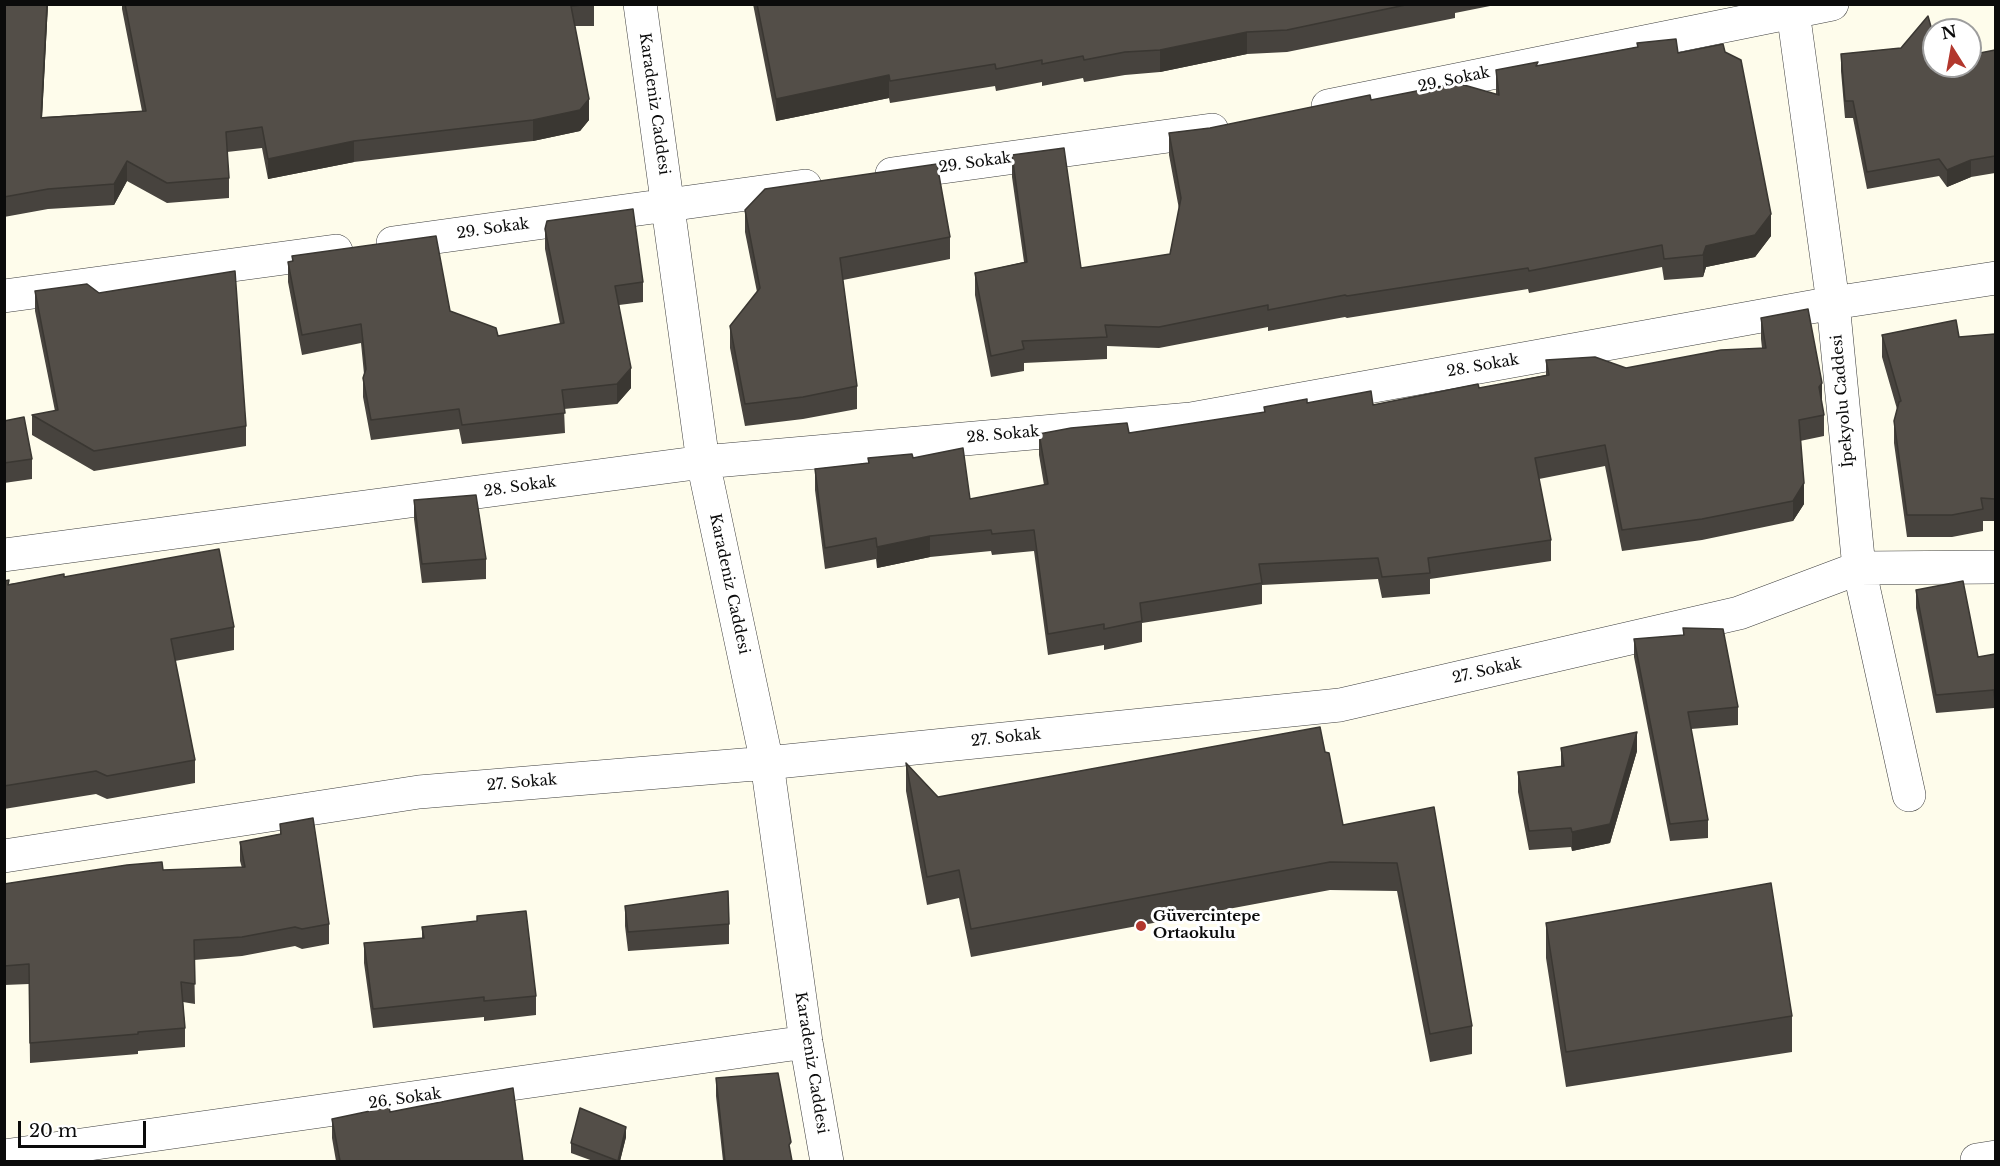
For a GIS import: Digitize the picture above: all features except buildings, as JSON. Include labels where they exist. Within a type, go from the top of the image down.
[{"type":"street","name":"Karadeniz Caddesi","points":[[640,4],[703,462],[767,763],[806,1042],[827,1161]]},
{"type":"street","name":"29. Sokak","points":[[1300,112],[1793,8],[1832,4]]},
{"type":"street","name":"İpekyolu Caddesi","points":[[1793,8],[1833,303],[1859,568],[1909,795]]},
{"type":"street","name":"29. Sokak","points":[[866,178],[1206,131],[1241,124]]},
{"type":"street","name":"29. Sokak","points":[[4,296],[831,183]]},
{"type":"street","name":"28. Sokak","points":[[4,555],[703,462],[1191,419],[1833,303],[1995,278]]},
{"type":"street","name":"27. Sokak","points":[[4,856],[419,792],[767,763],[1340,705],[1739,613],[1859,568],[1995,567]]},
{"type":"street","name":"26. Sokak","points":[[4,1156],[806,1042]]},
{"type":"place","name":"Güvercintepe Ortaokulu","points":[[1141,926]]}]
